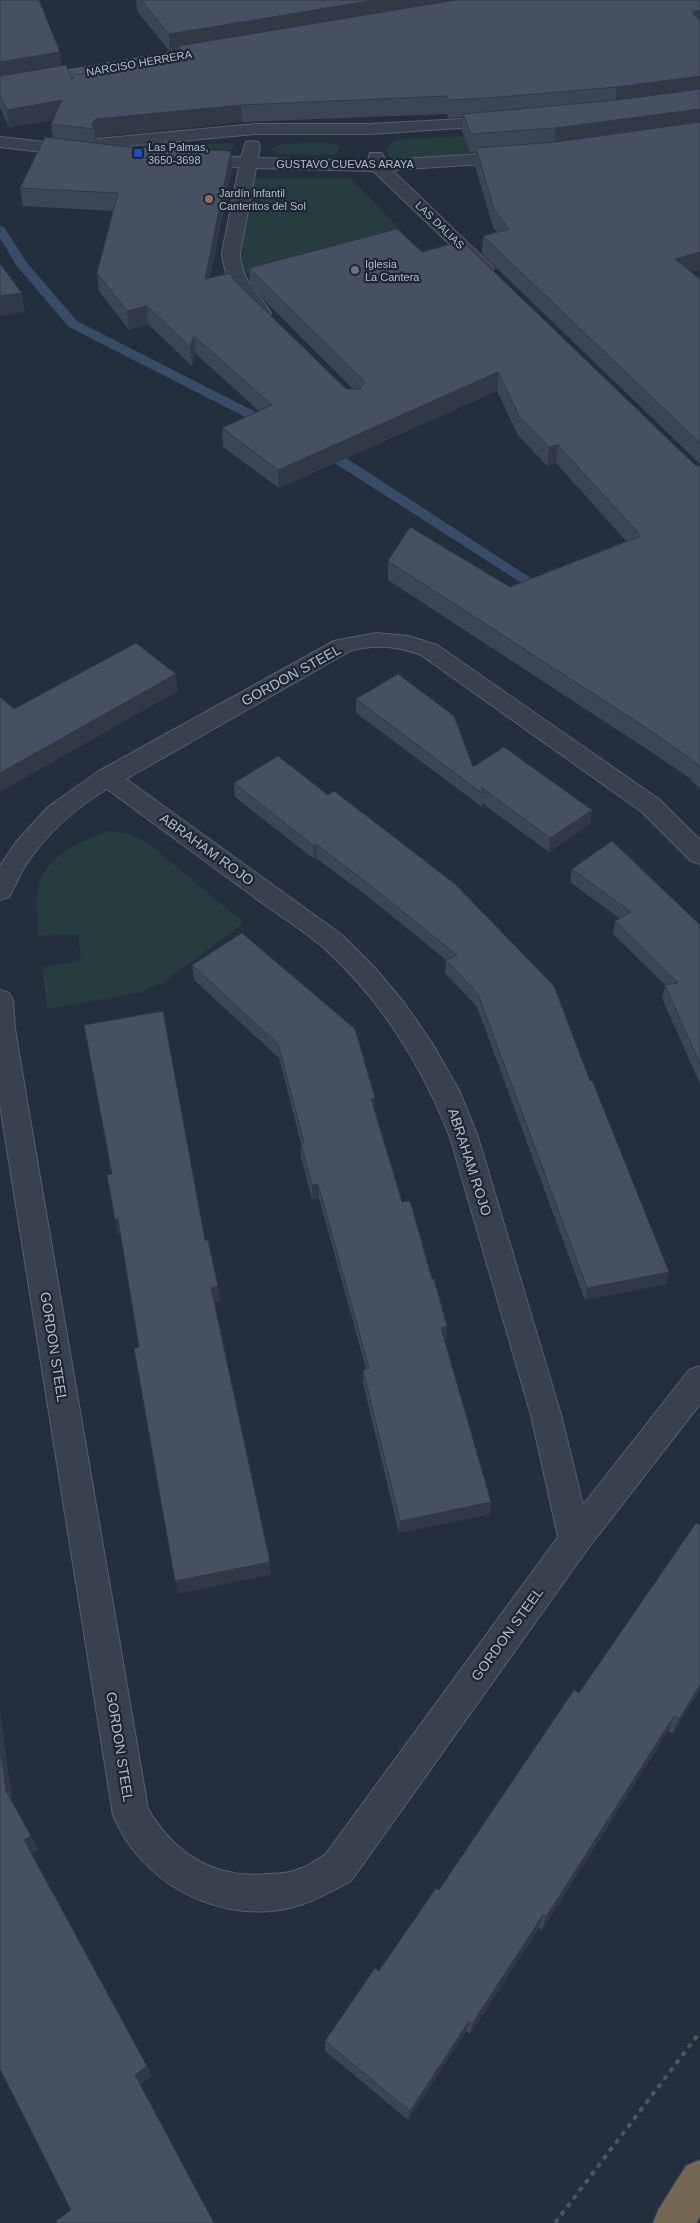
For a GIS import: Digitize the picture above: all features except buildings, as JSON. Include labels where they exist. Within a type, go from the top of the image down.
[{"type":"highway","points":[[673,2223],[700,2180]]},
{"type":"street","name":"NARCISO HERRERA","points":[[0,87],[232,48]]},
{"type":"street","points":[[48,148],[255,130],[370,129],[518,121]]},
{"type":"street","points":[[370,129],[378,166]]},
{"type":"street","points":[[255,130],[231,253],[231,264],[234,276],[244,294],[278,328]]},
{"type":"street","points":[[0,142],[120,157]]},
{"type":"street","name":"GUSTAVO CUEVAS ARAYA","points":[[178,160],[248,164],[378,166],[525,156]]},
{"type":"street","name":"LAS DALIAS","points":[[378,166],[496,279]]},
{"type":"street","name":"GORDON STEEL","points":[[0,891],[19,854],[38,831],[59,810],[107,777],[342,646],[357,641],[390,639],[411,643],[429,650],[651,806],[700,856]]},
{"type":"street","name":"ABRAHAM ROJO","points":[[107,777],[333,942],[366,975],[396,1011],[423,1050],[446,1092],[464,1137],[546,1415],[575,1540]]},
{"type":"street","name":"GORDON STEEL","points":[[1,1019],[7,1108],[131,1815],[152,1847],[183,1873],[220,1889],[260,1894],[300,1887],[338,1868],[575,1540],[700,1380]]},
{"type":"path","points":[[555,2223],[700,2032]]},
{"type":"green space","points":[[527,133],[583,145],[398,161],[390,158],[385,151],[394,141],[407,139]]},
{"type":"green space","points":[[324,142],[339,146],[338,153],[332,155],[278,154],[271,149],[281,144]]},
{"type":"green space","points":[[229,143],[235,145],[231,150],[129,148]]},
{"type":"green space","points":[[255,178],[351,178],[407,237],[243,274],[242,244]]},
{"type":"green space","points":[[110,831],[129,834],[148,843],[244,923],[164,982],[138,993],[47,1009],[42,967],[81,961],[78,934],[38,936],[37,904],[39,885],[43,874],[50,865],[67,850],[88,839]]},
{"type":"waterway","points":[[0,229],[22,265],[73,324],[271,425]]},
{"type":"waterway","points":[[319,450],[338,459],[547,593]]},
{"type":"place","name":"Las Palmas, 3650-3698","points":[[138,153]]},
{"type":"place","name":"Jardín Infantil Canteritos del Sol","points":[[209,199]]},
{"type":"place","name":"Iglesia La Cantera","points":[[355,270]]}]
